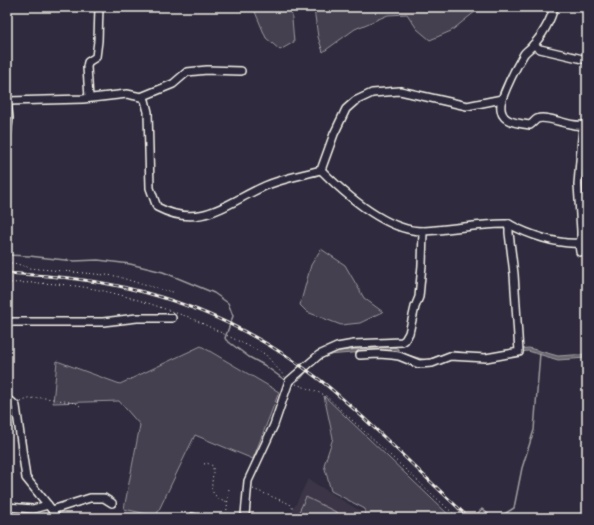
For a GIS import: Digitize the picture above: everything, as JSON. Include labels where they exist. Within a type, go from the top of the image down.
[{"type":"street","points":[[89,98],[87,67],[88,62],[96,57],[99,7]]},
{"type":"street","points":[[554,7],[549,19],[533,45],[525,53],[514,71],[500,107],[503,116],[518,124],[530,125],[538,119],[544,118],[569,124],[585,125],[578,184],[581,231],[581,239],[579,243],[580,252]]},
{"type":"street","points":[[533,45],[540,49],[587,60]]},
{"type":"street","points":[[141,97],[173,84],[188,72],[207,70],[241,71]]},
{"type":"street","points":[[321,170],[334,134],[346,109],[355,101],[372,93],[400,91],[467,106],[502,99]]},
{"type":"street","points":[[7,136],[9,118],[7,101],[89,98],[126,94],[141,97],[145,100],[148,112],[150,188],[157,207],[169,214],[185,217],[216,211],[266,185],[321,170]]},
{"type":"street","points":[[321,170],[349,197],[371,212],[406,229],[422,231],[489,224],[509,224],[530,235],[567,244],[579,243]]},
{"type":"street","points":[[360,356],[379,354],[399,356],[419,364],[432,363],[450,356],[486,358],[519,352],[509,224]]},
{"type":"street","points":[[399,356],[402,342],[409,333],[419,297],[422,265],[422,231]]},
{"type":"street","points":[[7,322],[103,322],[136,318],[172,318]]},
{"type":"street","points":[[244,518],[246,515],[248,481],[274,425],[289,381],[318,355],[337,347],[354,344],[402,342]]},
{"type":"street","points":[[7,401],[12,402],[16,406],[26,478],[50,507],[56,518]]},
{"type":"street","points":[[7,507],[33,509],[50,507],[90,498],[104,498],[112,503]]},
{"type":"street","points":[[190,518],[196,518]]},
{"type":"path","points":[[7,263],[14,263],[30,268],[116,276],[173,292]]},
{"type":"path","points":[[7,283],[74,286],[108,292],[148,303],[190,317],[265,354],[289,381],[325,395],[458,518]]},
{"type":"path","points":[[16,406],[27,398],[35,397],[76,403],[80,406]]},
{"type":"path","points":[[204,464],[207,463],[212,466],[213,494],[228,502]]},
{"type":"path","points":[[226,518],[229,488]]},
{"type":"path","points":[[248,488],[290,504],[293,509]]},
{"type":"shaded area","points":[[253,7],[291,7],[294,42],[280,50],[266,38]]},
{"type":"shaded area","points":[[312,7],[481,7],[451,31],[430,40],[417,29],[407,14],[388,15],[355,29],[323,52],[318,37],[314,9]]},
{"type":"shaded area","points":[[321,249],[345,265],[364,298],[383,312],[360,323],[341,325],[307,312],[300,305],[311,265]]},
{"type":"shaded area","points":[[201,346],[279,392],[253,459],[195,435],[156,516],[124,509],[140,425],[119,401],[53,403],[57,361],[120,384]]},
{"type":"shaded area","points":[[392,347],[397,348],[401,353],[426,360],[452,351],[487,354],[506,350],[529,348],[558,356],[587,354],[587,358],[558,360],[528,351],[427,362],[401,355],[396,351],[388,350],[328,355],[316,362],[327,353],[335,351]]},
{"type":"shaded area","points":[[324,396],[452,518],[366,518],[365,509],[331,491],[324,465],[333,438]]},
{"type":"shaded area","points":[[308,479],[360,511],[358,518],[289,518]]},
{"type":"shaded area","points":[[306,497],[342,515],[341,518],[296,518]]},
{"type":"waterway","points":[[7,255],[74,261],[98,260],[130,264],[163,272],[214,293],[228,303],[233,316],[225,338],[226,340],[286,381]]},
{"type":"waterway","points":[[498,518],[514,508],[522,468],[534,430],[540,353]]},
{"type":"waterway","points":[[291,385],[301,378],[311,366]]},
{"type":"waterway","points":[[473,518],[482,509],[493,518]]},
{"type":"railway","points":[[7,273],[52,276],[127,288],[179,303],[252,336],[276,349],[298,364],[337,394],[469,518]]}]
